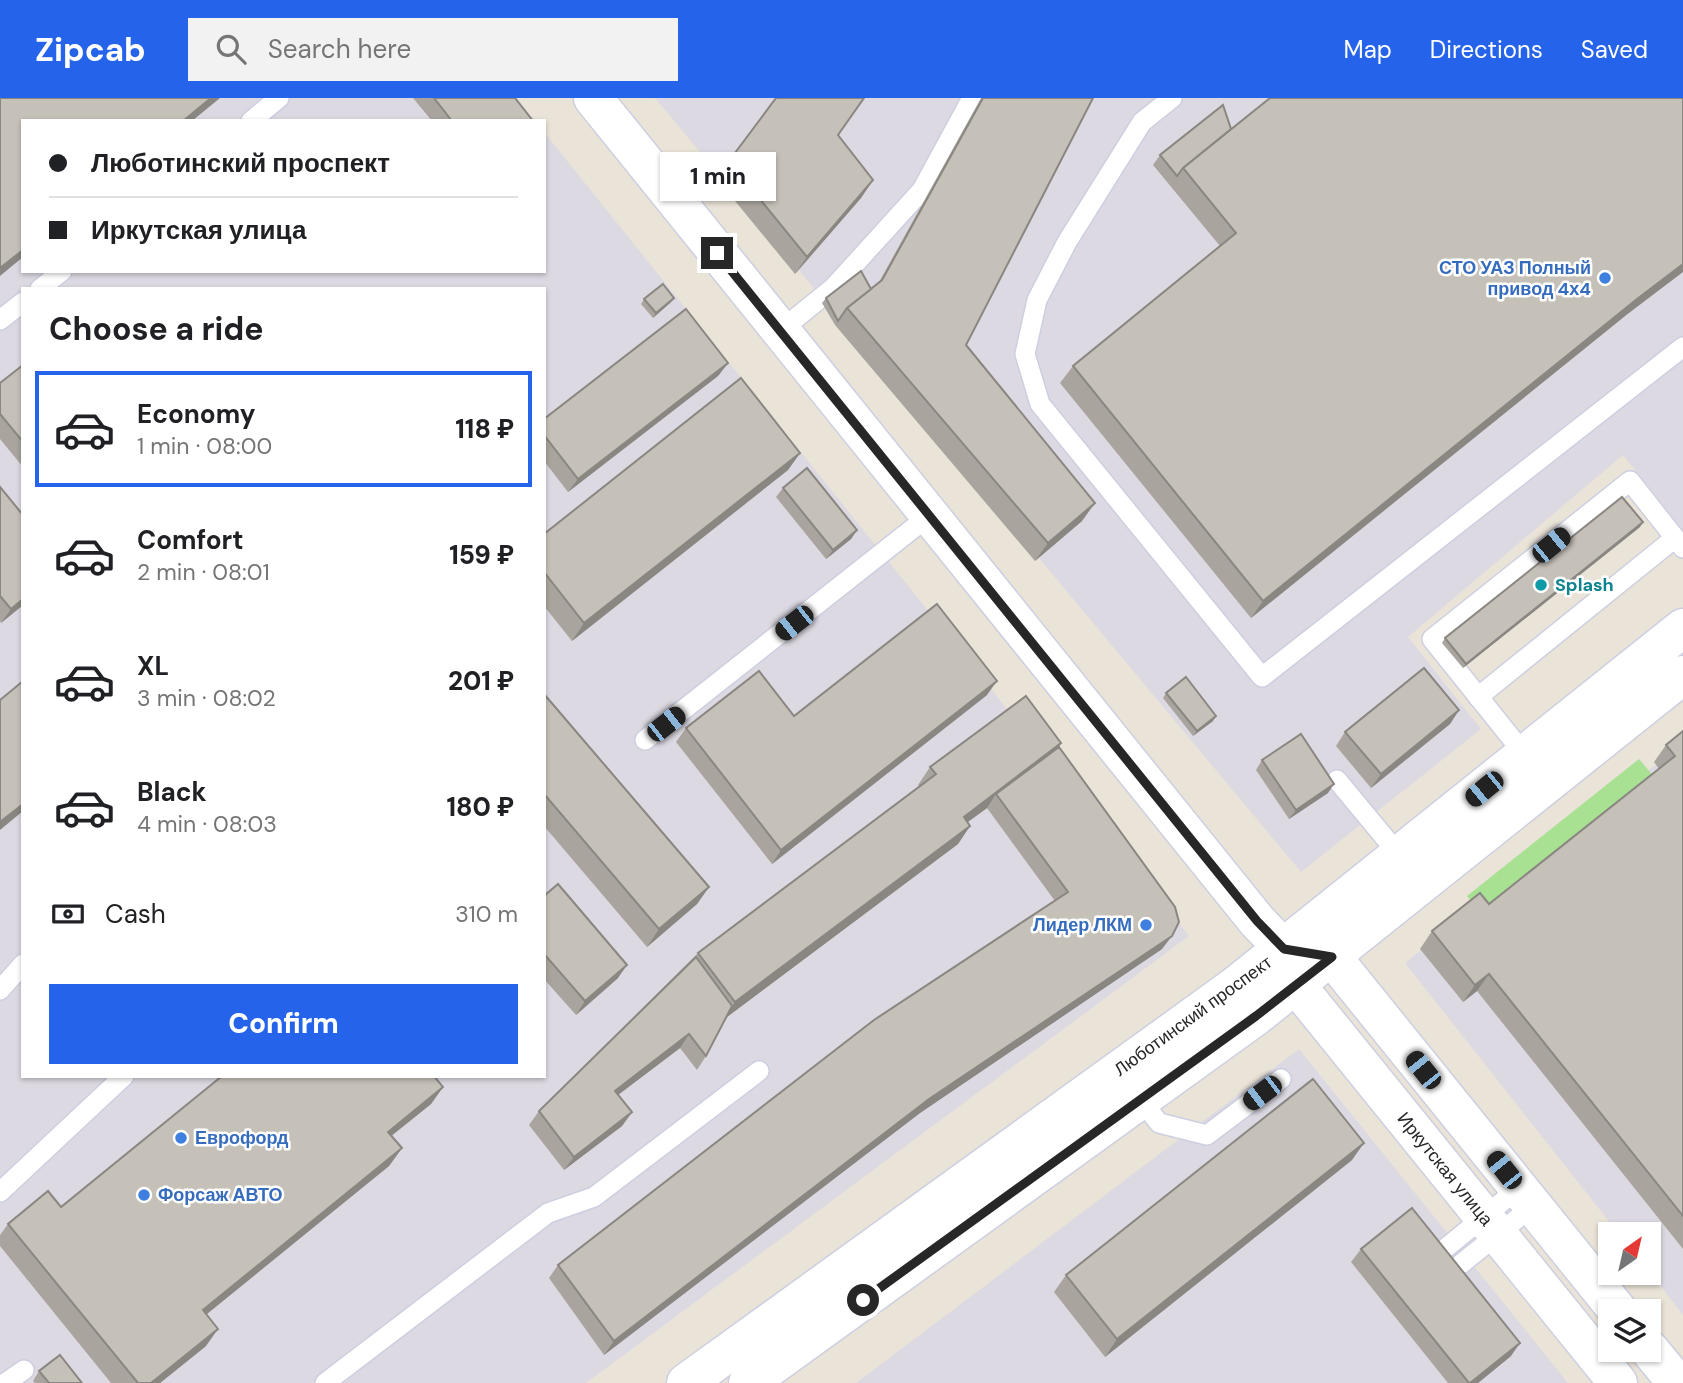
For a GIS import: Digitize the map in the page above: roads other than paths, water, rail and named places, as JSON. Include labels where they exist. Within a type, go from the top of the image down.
[{"type":"street","name":"Иркутская улица","points":[[593,98],[1257,921],[1284,949],[1297,986],[1618,1383]]},
{"type":"street","name":"Люботинский проспект","points":[[686,1383],[1284,949],[1683,628]]},
{"type":"street","name":"Люботинский проспект","points":[[754,1381],[1297,986],[1683,675]]},
{"type":"street","points":[[1284,949],[1332,957],[1608,1299]]},
{"type":"street","points":[[1659,1362],[1676,1383]]},
{"type":"lane","points":[[253,119],[279,98]]},
{"type":"lane","points":[[780,330],[833,288],[922,190],[972,98]]},
{"type":"lane","points":[[1172,98],[1142,122],[1067,242],[1037,300],[1025,354],[1040,404],[1262,677],[1683,347]]},
{"type":"lane","points":[[42,287],[60,273]]},
{"type":"lane","points":[[0,320],[21,304]]},
{"type":"lane","points":[[1478,697],[1679,543],[1630,481],[1432,639],[1478,697],[1525,755]]},
{"type":"lane","points":[[645,740],[930,515]]},
{"type":"lane","points":[[1337,780],[1400,856]]},
{"type":"lane","points":[[0,990],[21,966]]},
{"type":"lane","points":[[324,1383],[548,1213],[594,1197],[760,1071]]},
{"type":"lane","points":[[0,1192],[122,1078]]},
{"type":"lane","points":[[1140,1100],[1159,1123],[1207,1135],[1281,1079]]},
{"type":"lane","points":[[1438,1160],[1474,1132]]},
{"type":"lane","points":[[1461,1264],[1491,1226],[1526,1197]]},
{"type":"lane","points":[[1447,1247],[1491,1226]]},
{"type":"lane","points":[[1534,1279],[1570,1251]]},
{"type":"lane","points":[[5,1383],[24,1370]]},
{"type":"place","name":"СТО УАЗ Полный привод 4х4","points":[[1605,278]]},
{"type":"place","name":"Splash","points":[[1541,585]]},
{"type":"place","name":"Лидер ЛКМ","points":[[1146,925]]},
{"type":"place","name":"Еврофорд","points":[[181,1138]]},
{"type":"place","name":"Форсаж АВТО","points":[[144,1195]]}]
